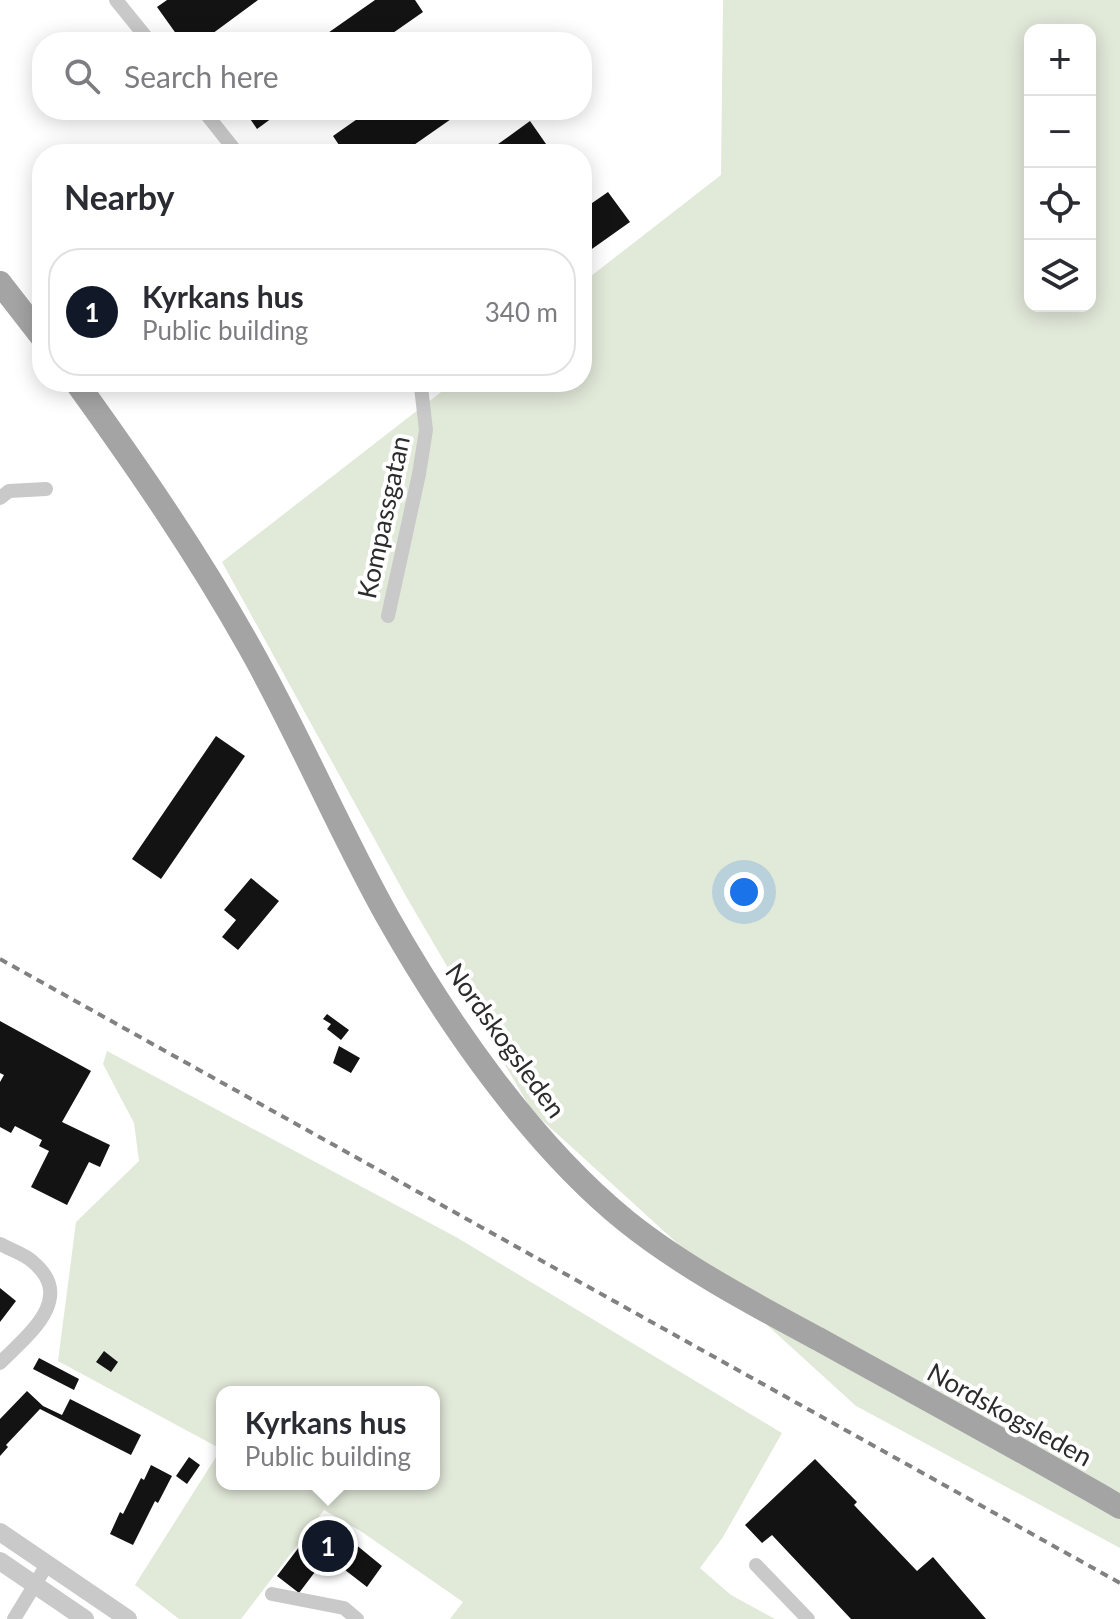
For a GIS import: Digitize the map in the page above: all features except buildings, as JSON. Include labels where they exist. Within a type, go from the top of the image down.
[{"type":"main road","points":[[0,283],[32,324]]},
{"type":"main road","name":"Nordskogsleden","points":[[83,392],[179,531],[250,647],[361,866],[417,964],[521,1114],[564,1162],[625,1220],[727,1287],[1120,1507]]},
{"type":"street","points":[[116,0],[142,32]]},
{"type":"street","points":[[211,120],[230,144]]},
{"type":"street","name":"Kompassgatan","points":[[388,616],[426,430],[422,392]]},
{"type":"street","points":[[0,498],[9,491],[46,489]]},
{"type":"street","points":[[0,1244],[33,1261],[47,1279],[51,1290],[50,1306],[44,1317],[0,1363]]},
{"type":"street","points":[[0,1532],[128,1619]]},
{"type":"street","points":[[0,1561],[85,1619]]},
{"type":"street","points":[[14,1619],[48,1563]]},
{"type":"street","points":[[756,1565],[808,1619]]},
{"type":"street","points":[[272,1594],[344,1608],[357,1619]]},
{"type":"green space","points":[[723,0],[1120,0],[1120,1548],[856,1406],[532,1111],[407,898],[222,562],[441,392],[592,392],[592,275],[721,175]]},
{"type":"green space","points":[[107,1051],[456,1237],[782,1433],[723,1537],[700,1568],[731,1595],[775,1619],[450,1619],[463,1602],[362,1532],[324,1510],[241,1619],[179,1619],[135,1585],[216,1457],[216,1490],[440,1490],[440,1386],[216,1386],[216,1446],[58,1361],[76,1222],[139,1161],[134,1123],[103,1064]]},
{"type":"railway","points":[[0,959],[1120,1583]]},
{"type":"place","name":"Kyrkans hus","points":[[328,1546]]}]
